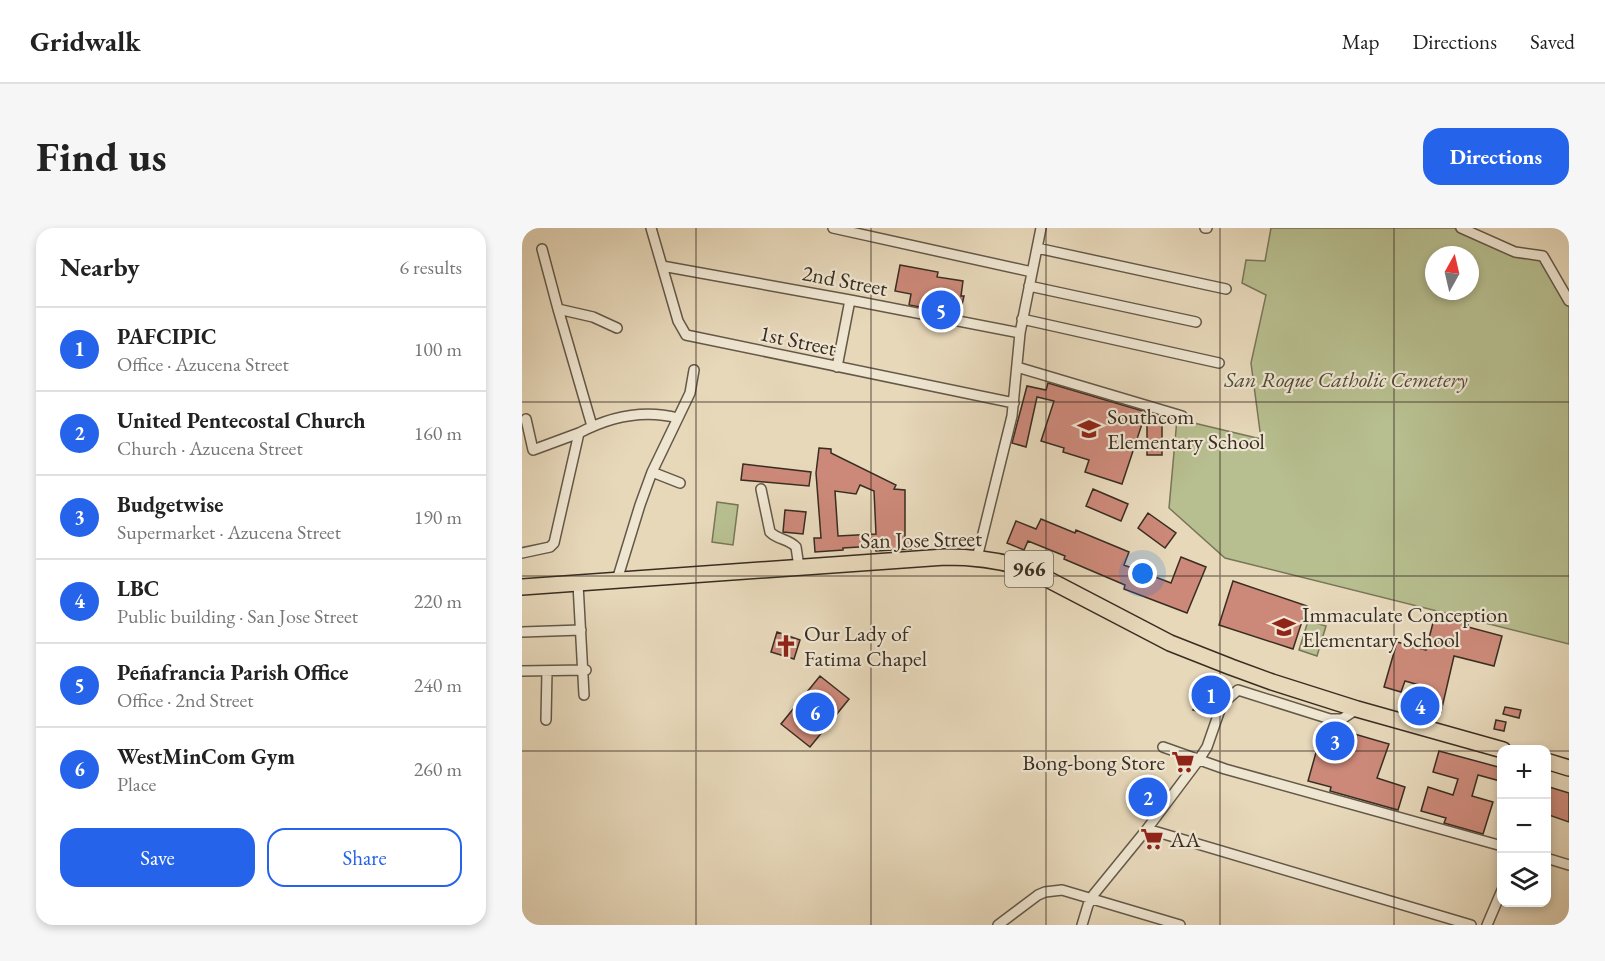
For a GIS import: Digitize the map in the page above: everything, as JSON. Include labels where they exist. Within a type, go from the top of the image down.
[{"type":"main road","name":"San Jose Street","points":[[522,587],[945,557],[977,558],[1014,564],[1030,570],[1170,643],[1272,682],[1357,709],[1497,748]]},
{"type":"main road","points":[[1551,763],[1569,768]]},
{"type":"street","name":"1st Street","points":[[651,228],[678,321],[686,335],[1014,403]]},
{"type":"street","points":[[833,228],[864,231],[1032,272]]},
{"type":"street","points":[[977,558],[1014,403],[1022,319],[1041,228]]},
{"type":"street","points":[[1461,228],[1515,252],[1543,256],[1569,301]]},
{"type":"street","points":[[1037,248],[1226,289]]},
{"type":"street","points":[[542,249],[592,426]]},
{"type":"street","name":"2nd Street","points":[[662,266],[1020,333]]},
{"type":"street","points":[[1029,286],[1196,322]]},
{"type":"street","points":[[837,367],[850,300]]},
{"type":"street","points":[[558,309],[593,317],[617,328]]},
{"type":"street","points":[[1022,319],[1219,363]]},
{"type":"street","points":[[1017,367],[1182,416]]},
{"type":"street","points":[[617,580],[652,472],[690,393],[694,370]]},
{"type":"street","points":[[526,419],[533,450],[592,426],[641,412],[678,418]]},
{"type":"street","points":[[522,554],[550,547],[554,543],[579,433]]},
{"type":"street","points":[[652,472],[680,483]]},
{"type":"street","points":[[761,489],[770,532],[779,539],[791,542],[796,547],[799,567]]},
{"type":"street","points":[[578,584],[585,670],[584,694]]},
{"type":"street","points":[[522,632],[581,630]]},
{"type":"street","points":[[522,671],[585,670]]},
{"type":"street","points":[[546,720],[547,671]]},
{"type":"street","points":[[1082,925],[1090,900],[1198,760],[1207,747],[1222,704],[1238,690],[1330,718],[1342,719],[1357,709]]},
{"type":"street","points":[[1163,747],[1198,760],[1497,845]]},
{"type":"street","points":[[1147,829],[1471,925]]},
{"type":"street","points":[[1551,860],[1569,865]]},
{"type":"street","points":[[998,925],[1045,892],[1062,890],[1180,925]]},
{"type":"street","points":[[1487,925],[1497,902]]},
{"type":"green space","name":"San Roque Catholic Cemetery","points":[[1271,228],[1454,228],[1515,257],[1536,257],[1543,262],[1569,305],[1569,644],[1225,558],[1169,508],[1177,419],[1261,439],[1251,363],[1266,295],[1242,283],[1246,260],[1265,261]]},
{"type":"green space","points":[[717,502],[738,505],[733,545],[712,542]]},
{"type":"green space","points":[[1308,621],[1326,626],[1317,656],[1299,650]]},
{"type":"building","points":[[900,265],[938,272],[937,277],[963,281],[961,296],[964,296],[960,314],[909,305],[911,294],[895,291]]},
{"type":"building","points":[[1048,383],[1146,412],[1122,484],[1085,472],[1089,460],[1063,452],[1064,448],[1041,441],[1054,401],[1037,397],[1026,447],[1012,443],[1027,386],[1046,390]]},
{"type":"building","points":[[1147,415],[1162,417],[1162,455],[1147,455]]},
{"type":"building","points":[[819,448],[831,449],[831,453],[896,485],[894,489],[905,490],[905,538],[910,538],[911,549],[876,551],[876,546],[815,552],[814,538],[821,538],[816,473]],"holes":[[[860,485],[874,491],[876,534],[838,536],[835,491],[856,494]]]},
{"type":"building","points":[[743,464],[811,472],[809,486],[741,480]]},
{"type":"building","points":[[1093,489],[1128,504],[1121,521],[1086,506]]},
{"type":"building","points":[[785,510],[806,512],[803,534],[783,532]]},
{"type":"building","points":[[1148,513],[1176,533],[1165,548],[1138,528]]},
{"type":"building","points":[[1041,519],[1075,533],[1076,530],[1129,552],[1124,565],[1171,583],[1181,557],[1206,567],[1187,613],[1124,589],[1125,585],[1028,541],[1024,550],[1007,543],[1016,521],[1036,529]]},
{"type":"building","points":[[1233,581],[1307,606],[1293,649],[1219,625]]},
{"type":"building","points":[[1435,615],[1502,636],[1494,666],[1454,656],[1441,712],[1413,705],[1419,685],[1405,681],[1401,692],[1384,687],[1397,642],[1426,650]]},
{"type":"building","name":"Our Lady of Fatima Chapel","points":[[777,632],[800,640],[794,659],[771,652]]},
{"type":"building","points":[[820,676],[849,699],[810,747],[781,724]]},
{"type":"building","points":[[1212,691],[1217,692],[1209,715],[1193,710]]},
{"type":"building","points":[[1505,707],[1521,710],[1519,718],[1503,714]]},
{"type":"building","points":[[1496,720],[1506,722],[1504,731],[1494,729]]},
{"type":"building","points":[[1324,724],[1345,727],[1344,731],[1389,744],[1377,778],[1405,787],[1398,810],[1330,791],[1331,787],[1308,781]]},
{"type":"building","points":[[1439,751],[1497,767],[1497,780],[1478,775],[1472,796],[1493,802],[1483,834],[1444,823],[1446,818],[1421,811],[1428,787],[1453,795],[1458,779],[1433,772]]},
{"type":"building","points":[[1551,788],[1569,793],[1569,822],[1551,816]]},
{"type":"place","name":"Peñafrancia Parish Office","points":[[941,310]]},
{"type":"place","name":"Southcom Elementary School","points":[[1089,429]]},
{"type":"place","name":"Immaculate Conception Elementary School","points":[[1284,627]]},
{"type":"place","name":"Our Lady of Fatima Chapel","points":[[786,646]]},
{"type":"place","name":"PAFCIPIC","points":[[1211,695]]},
{"type":"place","name":"LBC","points":[[1420,706]]},
{"type":"place","name":"WestMinCom Gym","points":[[815,712]]},
{"type":"place","name":"Budgetwise","points":[[1335,741]]},
{"type":"place","name":"Bong-bong Store","points":[[1183,762]]},
{"type":"place","name":"United Pentecostal Church","points":[[1148,797]]},
{"type":"place","name":"AA","points":[[1152,839]]}]
